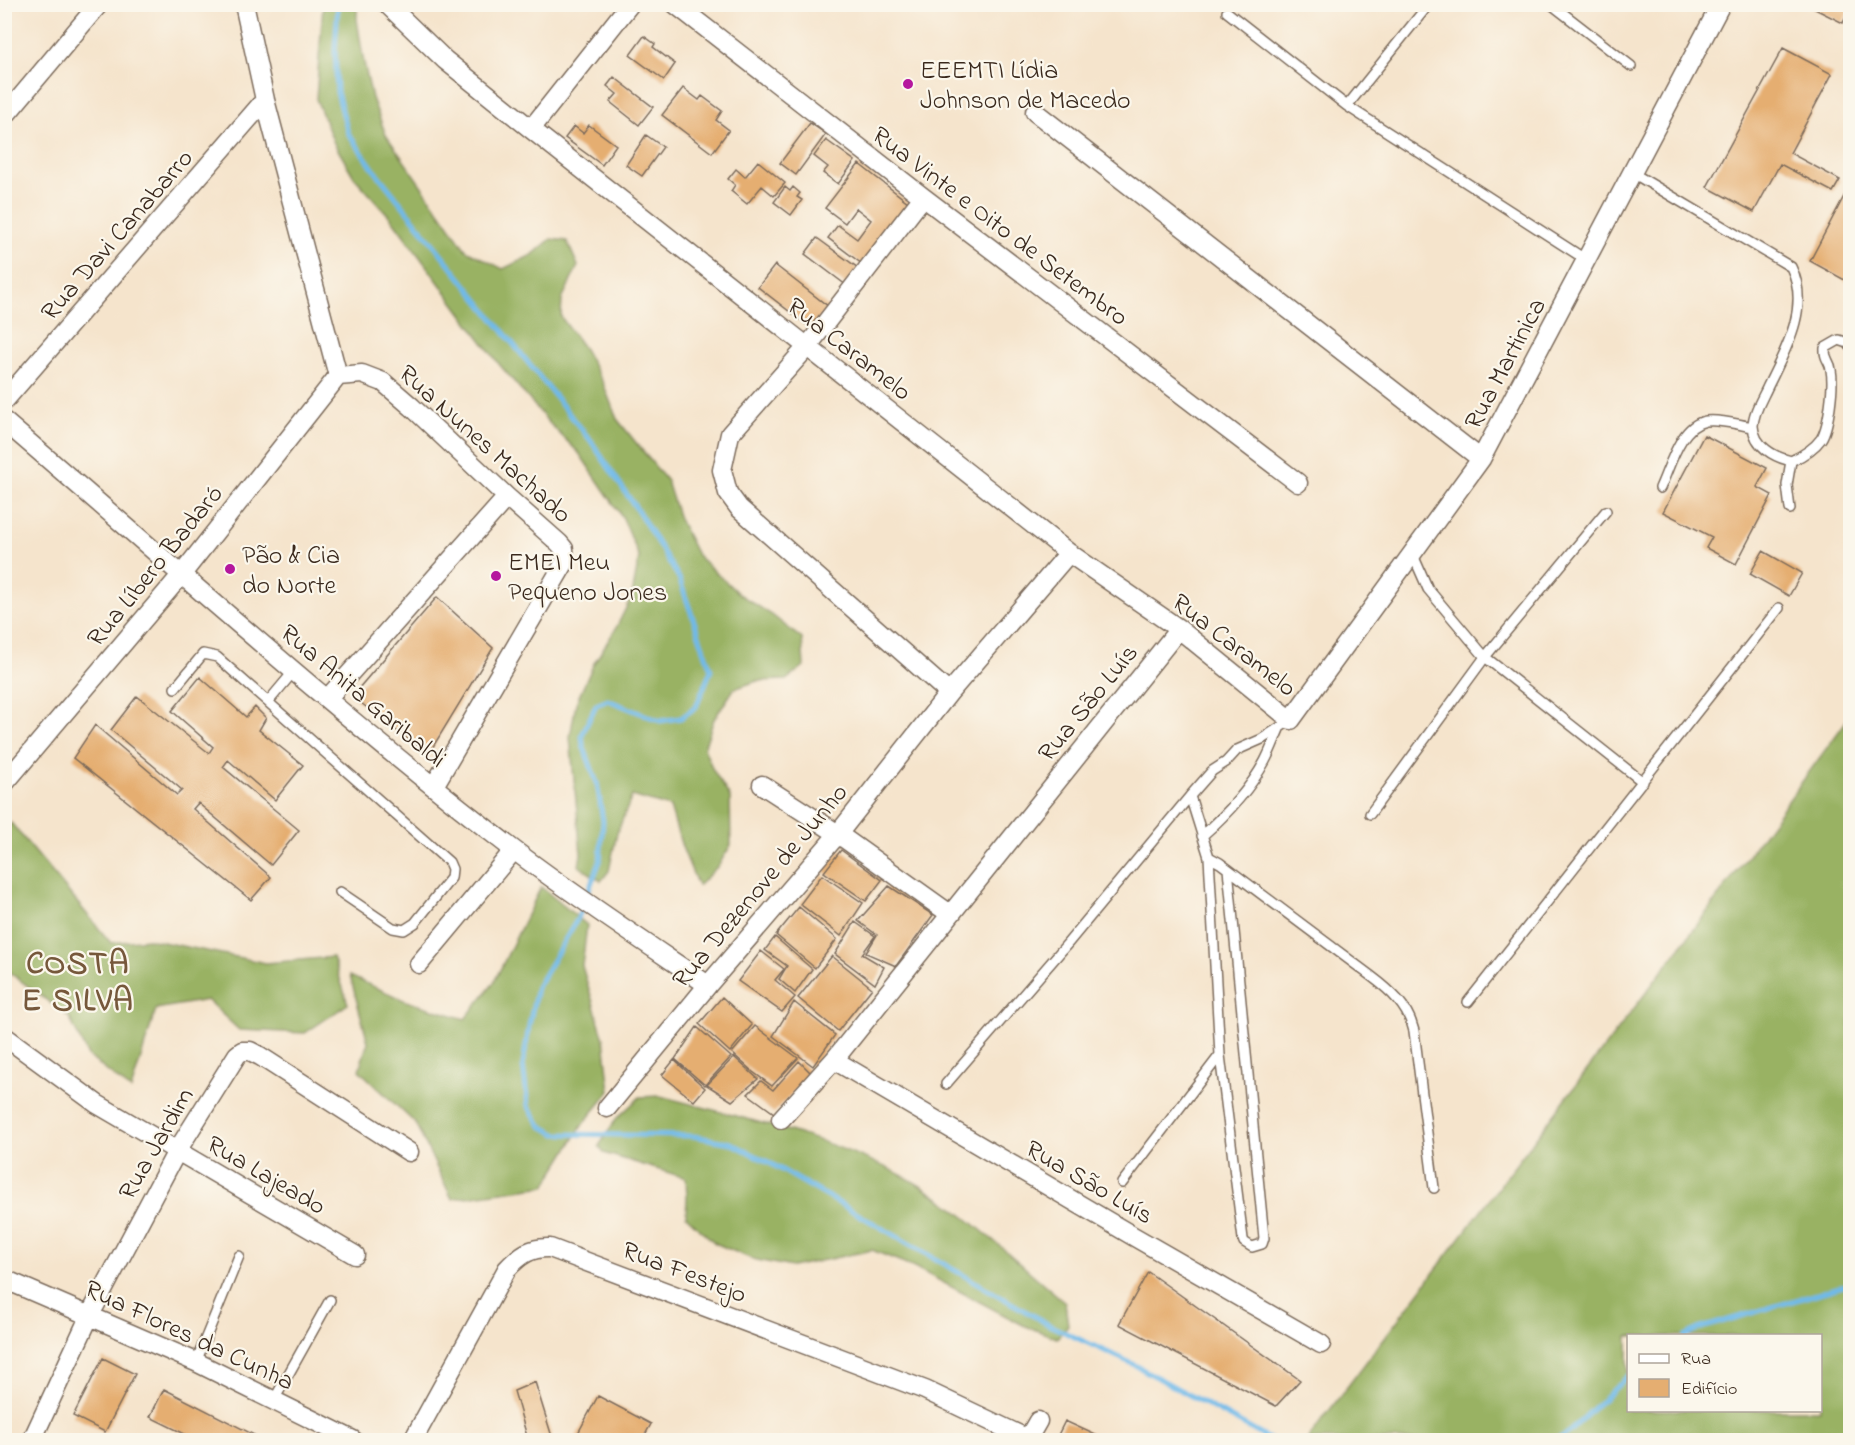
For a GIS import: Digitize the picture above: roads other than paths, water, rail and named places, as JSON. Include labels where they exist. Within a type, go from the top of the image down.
[{"type":"street","points":[[4,117],[99,4]]},
{"type":"street","points":[[244,4],[265,100],[338,376]]},
{"type":"street","name":"Rua Caramelo","points":[[387,4],[445,60],[531,129],[1069,553],[1179,629],[1285,723]]},
{"type":"street","points":[[531,129],[630,4]]},
{"type":"street","name":"Rua Vinte e Oito de Setembro","points":[[675,4],[923,197],[1298,483]]},
{"type":"street","name":"Rua Martinica","points":[[1285,723],[1413,555],[1481,459],[1588,261],[1632,172],[1721,4]]},
{"type":"street","name":"Rua Davi Canabarro","points":[[4,401],[265,100]]},
{"type":"street","points":[[1035,112],[1481,459]]},
{"type":"street","points":[[923,197],[807,347],[730,434],[722,470],[728,493],[739,508],[949,693]]},
{"type":"street","name":"Rua Nunes Machado","points":[[338,376],[362,374],[383,382],[564,549],[565,562],[434,786]]},
{"type":"street","name":"Rua Líbero Badaró","points":[[4,784],[182,574],[338,376]]},
{"type":"street","name":"Rua Anita Garibaldi","points":[[4,421],[294,671],[434,786],[558,883],[708,985]]},
{"type":"street","points":[[327,699],[507,497]]},
{"type":"street","name":"Rua Dezenove de Junho","points":[[607,1108],[708,985],[838,834],[949,693],[1069,553]]},
{"type":"street","name":"Rua São Luís","points":[[781,1119],[834,1060],[1179,629]]},
{"type":"street","points":[[762,785],[838,834],[950,914]]},
{"type":"street","points":[[419,964],[514,850]]},
{"type":"street","name":"Rua Lajeado","points":[[4,1036],[97,1104],[355,1255]]},
{"type":"street","name":"Rua Jardim","points":[[32,1440],[90,1315],[177,1151],[237,1055],[242,1051],[250,1051],[260,1056],[409,1152]]},
{"type":"street","name":"Rua São Luís","points":[[834,1060],[1321,1344]]},
{"type":"street","name":"Rua Festejo","points":[[413,1440],[507,1269],[523,1254],[533,1248],[542,1247],[550,1248],[925,1390],[1027,1440]]},
{"type":"street","name":"Rua Flores da Cunha","points":[[4,1279],[196,1362],[353,1440]]},
{"type":"street","points":[[1027,1440],[1038,1421]]},
{"type":"lane","points":[[1347,106],[1429,4]]},
{"type":"lane","points":[[1551,4],[1632,66]]},
{"type":"lane","points":[[1227,12],[1347,106],[1588,261]]},
{"type":"lane","points":[[1632,172],[1791,267],[1798,280],[1799,302],[1790,338],[1757,410],[1753,427],[1756,438],[1765,450],[1777,458],[1791,461],[1807,453],[1821,438],[1829,413],[1831,394],[1832,368],[1824,356],[1825,348],[1839,340],[1851,346]]},
{"type":"lane","points":[[1659,488],[1684,436],[1692,426],[1707,421],[1753,427]]},
{"type":"lane","points":[[1790,509],[1787,486],[1791,461]]},
{"type":"lane","points":[[1370,814],[1485,657],[1606,511]]},
{"type":"lane","points":[[1413,555],[1428,589],[1485,657],[1643,782]]},
{"type":"lane","points":[[1468,1002],[1779,608]]},
{"type":"lane","points":[[176,688],[203,654],[217,657],[449,862],[452,869],[450,878],[415,923],[404,930],[393,928],[340,892]]},
{"type":"lane","points":[[268,702],[294,671]]},
{"type":"lane","points":[[946,1084],[1212,771],[1226,762],[1237,750],[1262,739],[1285,723]]},
{"type":"lane","points":[[1202,836],[1218,822],[1253,780],[1285,723]]},
{"type":"lane","points":[[1190,796],[1209,857],[1220,1055],[1243,1239],[1248,1245],[1258,1246],[1262,1244],[1264,1238],[1228,869]]},
{"type":"lane","points":[[1209,857],[1371,976],[1402,1004],[1414,1031],[1434,1188]]},
{"type":"lane","points":[[1122,1183],[1220,1055]]},
{"type":"lane","points":[[196,1362],[239,1256]]},
{"type":"lane","points":[[274,1400],[330,1299]]},
{"type":"waterway","points":[[338,4],[335,51],[337,92],[348,133],[375,171],[591,441],[679,578],[711,670],[696,707],[681,718],[660,721],[608,700],[596,705],[582,735],[583,745],[597,783],[603,821],[600,861],[578,918],[537,987],[523,1065],[528,1106],[541,1126],[556,1134],[693,1136],[731,1143],[768,1162],[1051,1326],[1133,1364],[1271,1440]]},
{"type":"waterway","points":[[1689,1334],[1698,1329],[1850,1284]]},
{"type":"waterway","points":[[1557,1440],[1570,1431],[1627,1377]]},
{"type":"place","name":"EEEMTI Lídia Johnson de Macedo","points":[[908,84]]},
{"type":"place","name":"Pão & Cia do Norte","points":[[230,569]]},
{"type":"place","name":"EMEI Meu Pequeno Jones","points":[[496,576]]},
{"type":"district","name":"COSTA E SILVA","points":[[78,980]]}]
